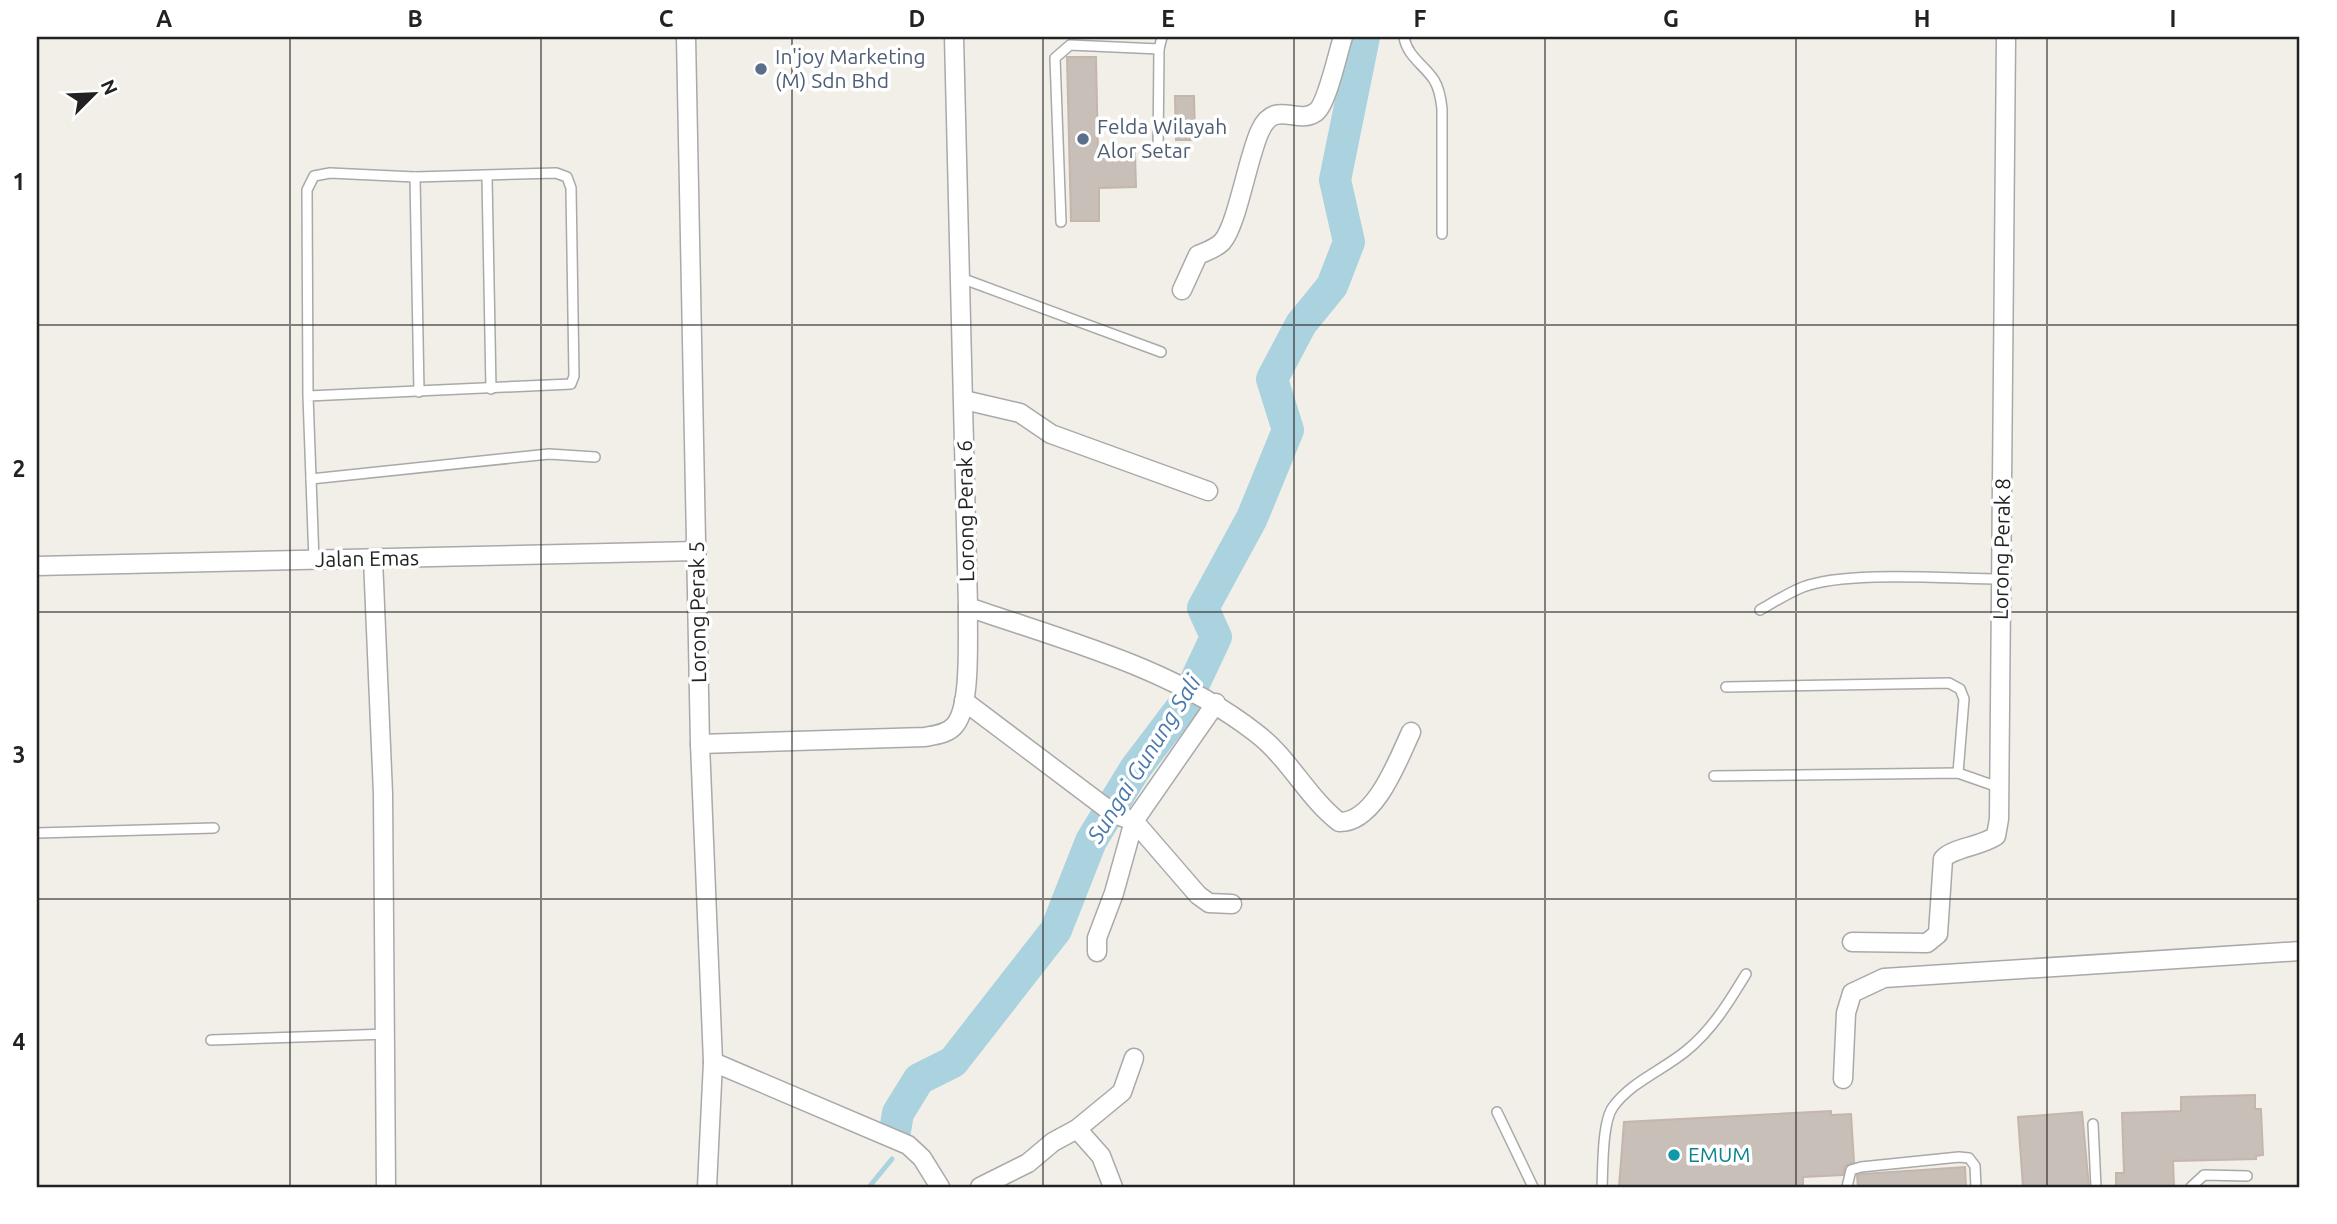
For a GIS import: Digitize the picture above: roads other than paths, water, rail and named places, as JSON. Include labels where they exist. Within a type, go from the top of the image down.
[{"type":"street","name":"Lorong Perak 5","points":[[686,37],[700,744],[713,1062],[707,1187]]},
{"type":"street","name":"Lorong Perak 6","points":[[700,744],[933,736],[955,725],[964,701],[968,607],[954,37]]},
{"type":"street","points":[[1182,290],[1198,255],[1213,249],[1227,236],[1255,141],[1265,121],[1275,114],[1308,115],[1321,107],[1342,37]]},
{"type":"street","name":"Lorong Perak 8","points":[[1852,942],[1915,945],[1927,943],[1938,934],[1943,859],[1948,853],[1981,846],[1996,836],[1999,819],[2006,37]]},
{"type":"street","points":[[964,400],[1020,413],[1051,434],[1208,491]]},
{"type":"street","name":"Jalan Emas","points":[[37,566],[697,551]]},
{"type":"street","points":[[373,559],[383,794],[387,1034],[386,1187]]},
{"type":"street","points":[[968,607],[1124,662],[1216,703],[1281,753],[1327,813],[1339,822],[1358,818],[1387,784],[1410,732]]},
{"type":"street","points":[[964,701],[1114,814],[1134,821],[1198,895],[1209,903],[1232,904]]},
{"type":"street","points":[[1097,952],[1097,938],[1114,893],[1134,821],[1216,703]]},
{"type":"street","points":[[1843,1079],[1846,1013],[1852,993],[1884,978],[2300,951]]},
{"type":"street","points":[[979,1187],[1028,1163],[1053,1142],[1077,1129],[1122,1092],[1134,1058]]},
{"type":"street","points":[[713,1062],[908,1145],[922,1158],[940,1187]]},
{"type":"street","points":[[1077,1129],[1101,1156],[1113,1187]]},
{"type":"lane","points":[[1158,154],[1159,49],[1162,37]]},
{"type":"lane","points":[[1404,37],[1407,48],[1434,80],[1440,93],[1442,234]]},
{"type":"lane","points":[[1061,222],[1055,58],[1070,46],[1159,49]]},
{"type":"lane","points":[[308,396],[571,384],[574,376],[571,188],[567,177],[556,173],[487,177],[330,173],[314,176],[307,190],[308,396],[314,561]]},
{"type":"lane","points":[[415,177],[419,392]]},
{"type":"lane","points":[[487,177],[491,389]]},
{"type":"lane","points":[[961,278],[1161,352]]},
{"type":"lane","points":[[311,480],[549,454],[595,457]]},
{"type":"lane","points":[[1760,610],[1804,587],[1818,584],[1861,579],[2001,579]]},
{"type":"lane","points":[[1726,687],[1948,683],[1960,690],[1964,699],[1958,773]]},
{"type":"lane","points":[[1714,776],[1958,773],[1998,787]]},
{"type":"lane","points":[[37,833],[214,828]]},
{"type":"lane","points":[[1602,1187],[1605,1137],[1611,1108],[1644,1079],[1686,1051],[1721,1014],[1745,974]]},
{"type":"lane","points":[[211,1040],[387,1034]]},
{"type":"lane","points":[[1497,1112],[1533,1187]]},
{"type":"lane","points":[[2093,1124],[2096,1187]]},
{"type":"lane","points":[[1847,1187],[1851,1170],[1861,1167],[1959,1157],[1969,1158],[1975,1166],[1976,1187]]},
{"type":"lane","points":[[2191,1187],[2204,1175],[2247,1176]]},
{"type":"waterway","name":"Sungai Gunung Sali","points":[[895,1131],[898,1113],[919,1079],[953,1062],[1056,930],[1091,841],[1135,769],[1185,703],[1216,637],[1203,608],[1252,518],[1288,430],[1272,379],[1301,324],[1332,286],[1349,242],[1335,180],[1364,37]]},
{"type":"waterway","points":[[869,1187],[892,1159]]},
{"type":"place","name":"In'joy Marketing (M) Sdn Bhd","points":[[761,69]]},
{"type":"place","name":"Felda Wilayah Alor Setar","points":[[1083,139]]},
{"type":"place","name":"EMUM","points":[[1674,1155]]}]
